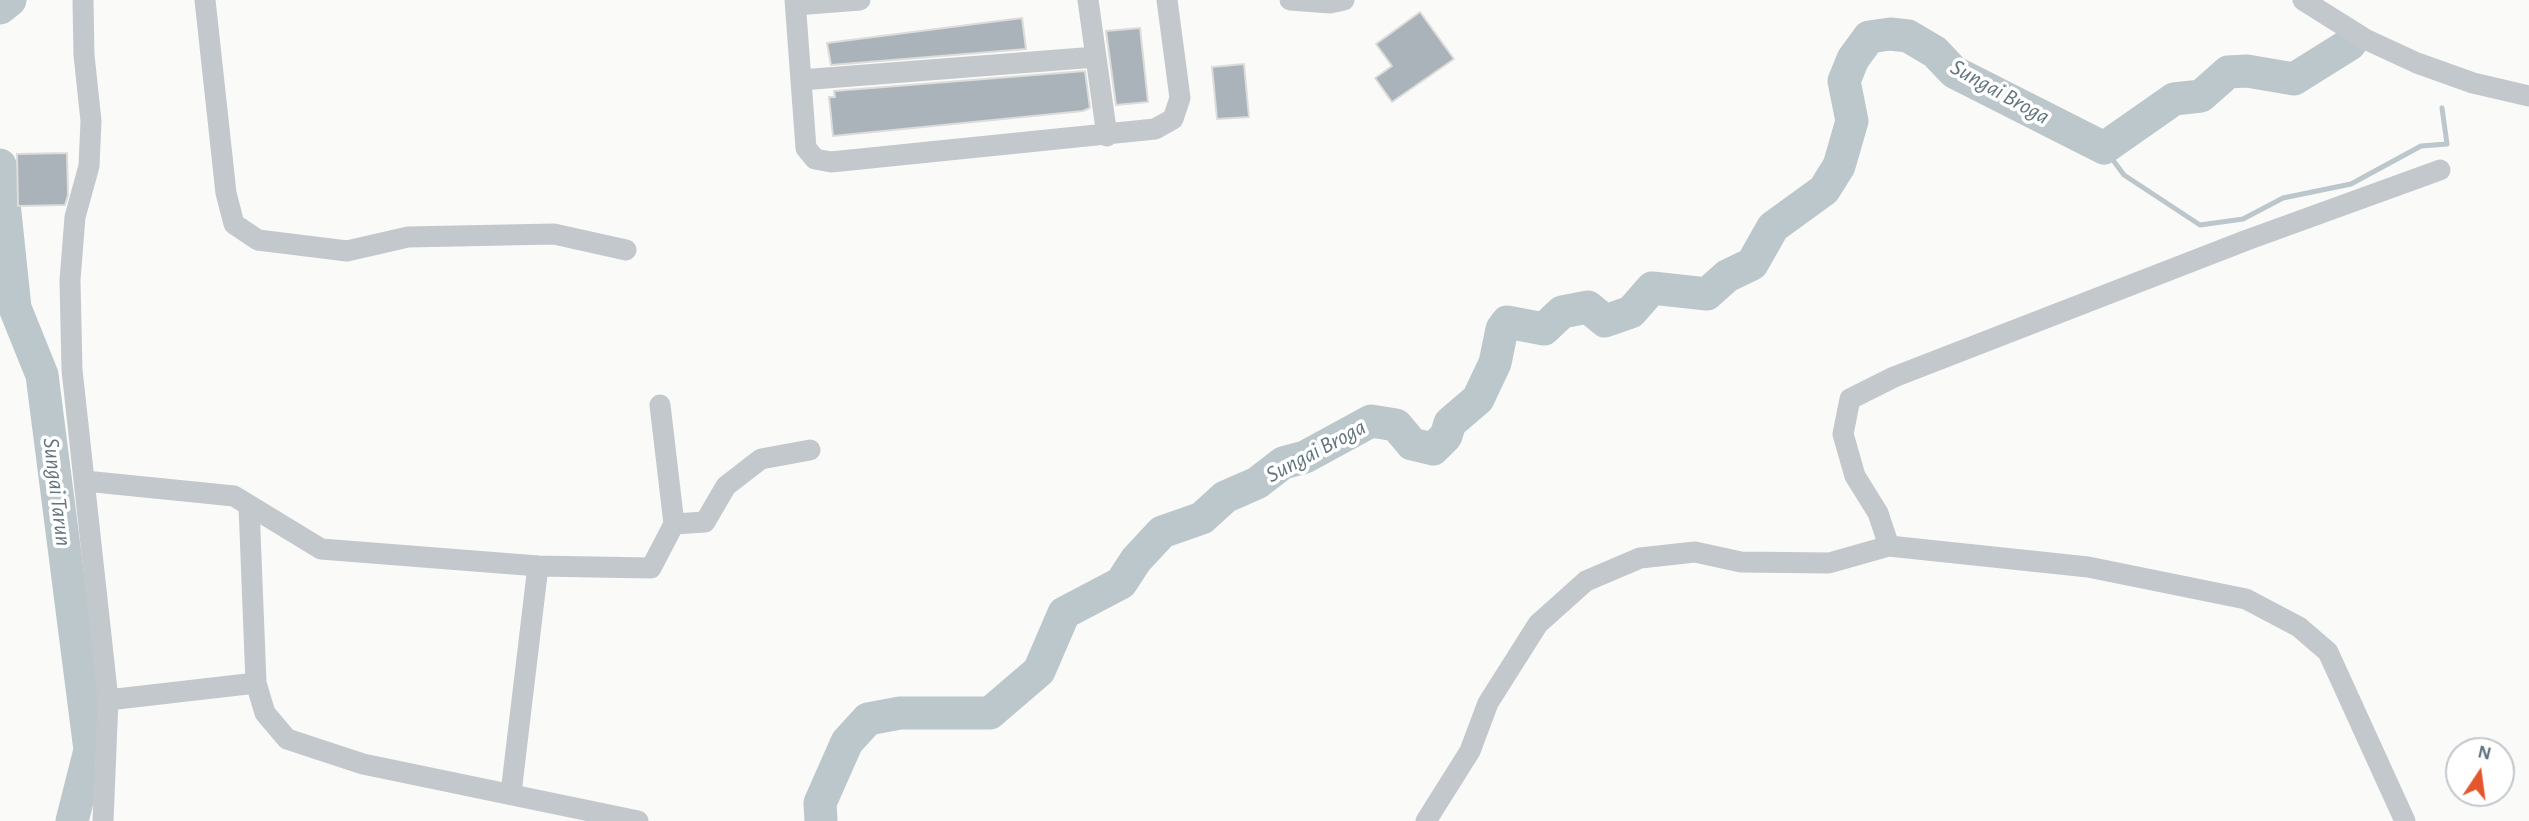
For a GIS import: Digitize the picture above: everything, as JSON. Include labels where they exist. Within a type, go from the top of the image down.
[{"type":"street","points":[[83,0],[84,55],[92,121],[89,166],[75,217],[70,279],[72,370],[108,700],[103,821]]},
{"type":"street","points":[[205,0],[226,193],[234,224],[258,240],[348,251],[408,237],[554,233],[626,250]]},
{"type":"street","points":[[860,0],[796,2],[806,148],[815,159],[831,162],[1107,136],[1155,129],[1173,119],[1180,98],[1167,0]]},
{"type":"street","points":[[1088,0],[1107,136]]},
{"type":"street","points":[[1290,0],[1330,3],[1344,0]]},
{"type":"street","points":[[2303,0],[2365,39],[2417,63],[2473,83],[2529,96]]},
{"type":"street","points":[[801,80],[1096,57]]},
{"type":"street","points":[[1889,546],[1878,513],[1855,476],[1843,434],[1850,399],[1894,377],[2247,240],[2440,170]]},
{"type":"street","points":[[85,481],[234,496],[321,549],[538,566],[650,568],[674,524],[660,405]]},
{"type":"street","points":[[674,524],[705,522],[726,486],[761,458],[810,450]]},
{"type":"street","points":[[249,506],[256,683],[265,713],[287,739],[363,764],[638,821]]},
{"type":"street","points":[[1426,821],[1470,751],[1488,703],[1538,624],[1587,581],[1640,558],[1695,552],[1741,562],[1829,563],[1889,546],[2101,570],[2246,598],[2299,626],[2328,652],[2405,821]]},
{"type":"street","points":[[511,793],[538,566]]},
{"type":"street","points":[[108,700],[256,683]]},
{"type":"building","points":[[1420,12],[1454,59],[1392,102],[1375,78],[1392,66],[1376,44]]},
{"type":"building","points":[[1022,18],[1026,49],[831,65],[827,43]]},
{"type":"building","points":[[1140,28],[1148,102],[1116,105],[1106,31]]},
{"type":"building","points":[[1244,64],[1249,117],[1217,119],[1212,67]]},
{"type":"building","points":[[1085,71],[1090,108],[1083,111],[833,136],[829,97],[835,97],[834,91]]},
{"type":"building","points":[[67,153],[68,195],[65,205],[18,206],[17,154]]},
{"type":"waterway","name":"Sungai Tarun","points":[[0,8],[10,0]]},
{"type":"waterway","name":"Sungai Broga","points":[[821,821],[820,803],[847,742],[868,719],[900,713],[990,713],[1039,671],[1064,613],[1121,583],[1136,560],[1162,532],[1202,518],[1225,497],[1257,483],[1283,463],[1305,457],[1371,421],[1396,425],[1412,444],[1433,449],[1446,436],[1450,423],[1478,399],[1495,363],[1502,329],[1507,322],[1544,329],[1562,312],[1588,307],[1605,321],[1631,312],[1652,288],[1707,294],[1727,276],[1752,264],[1773,227],[1824,190],[1839,166],[1852,121],[1844,81],[1853,59],[1869,37],[1890,34],[1908,36],[1935,52],[1954,72],[2104,148],[2174,99],[2201,96],[2228,72],[2247,71],[2294,79],[2350,44]]},
{"type":"waterway","points":[[2104,148],[2124,175],[2200,225],[2243,219],[2283,198],[2351,184],[2421,146],[2447,144],[2442,108]]},
{"type":"waterway","name":"Sungai Tarun","points":[[0,165],[15,308],[42,375],[90,750],[72,821]]}]
